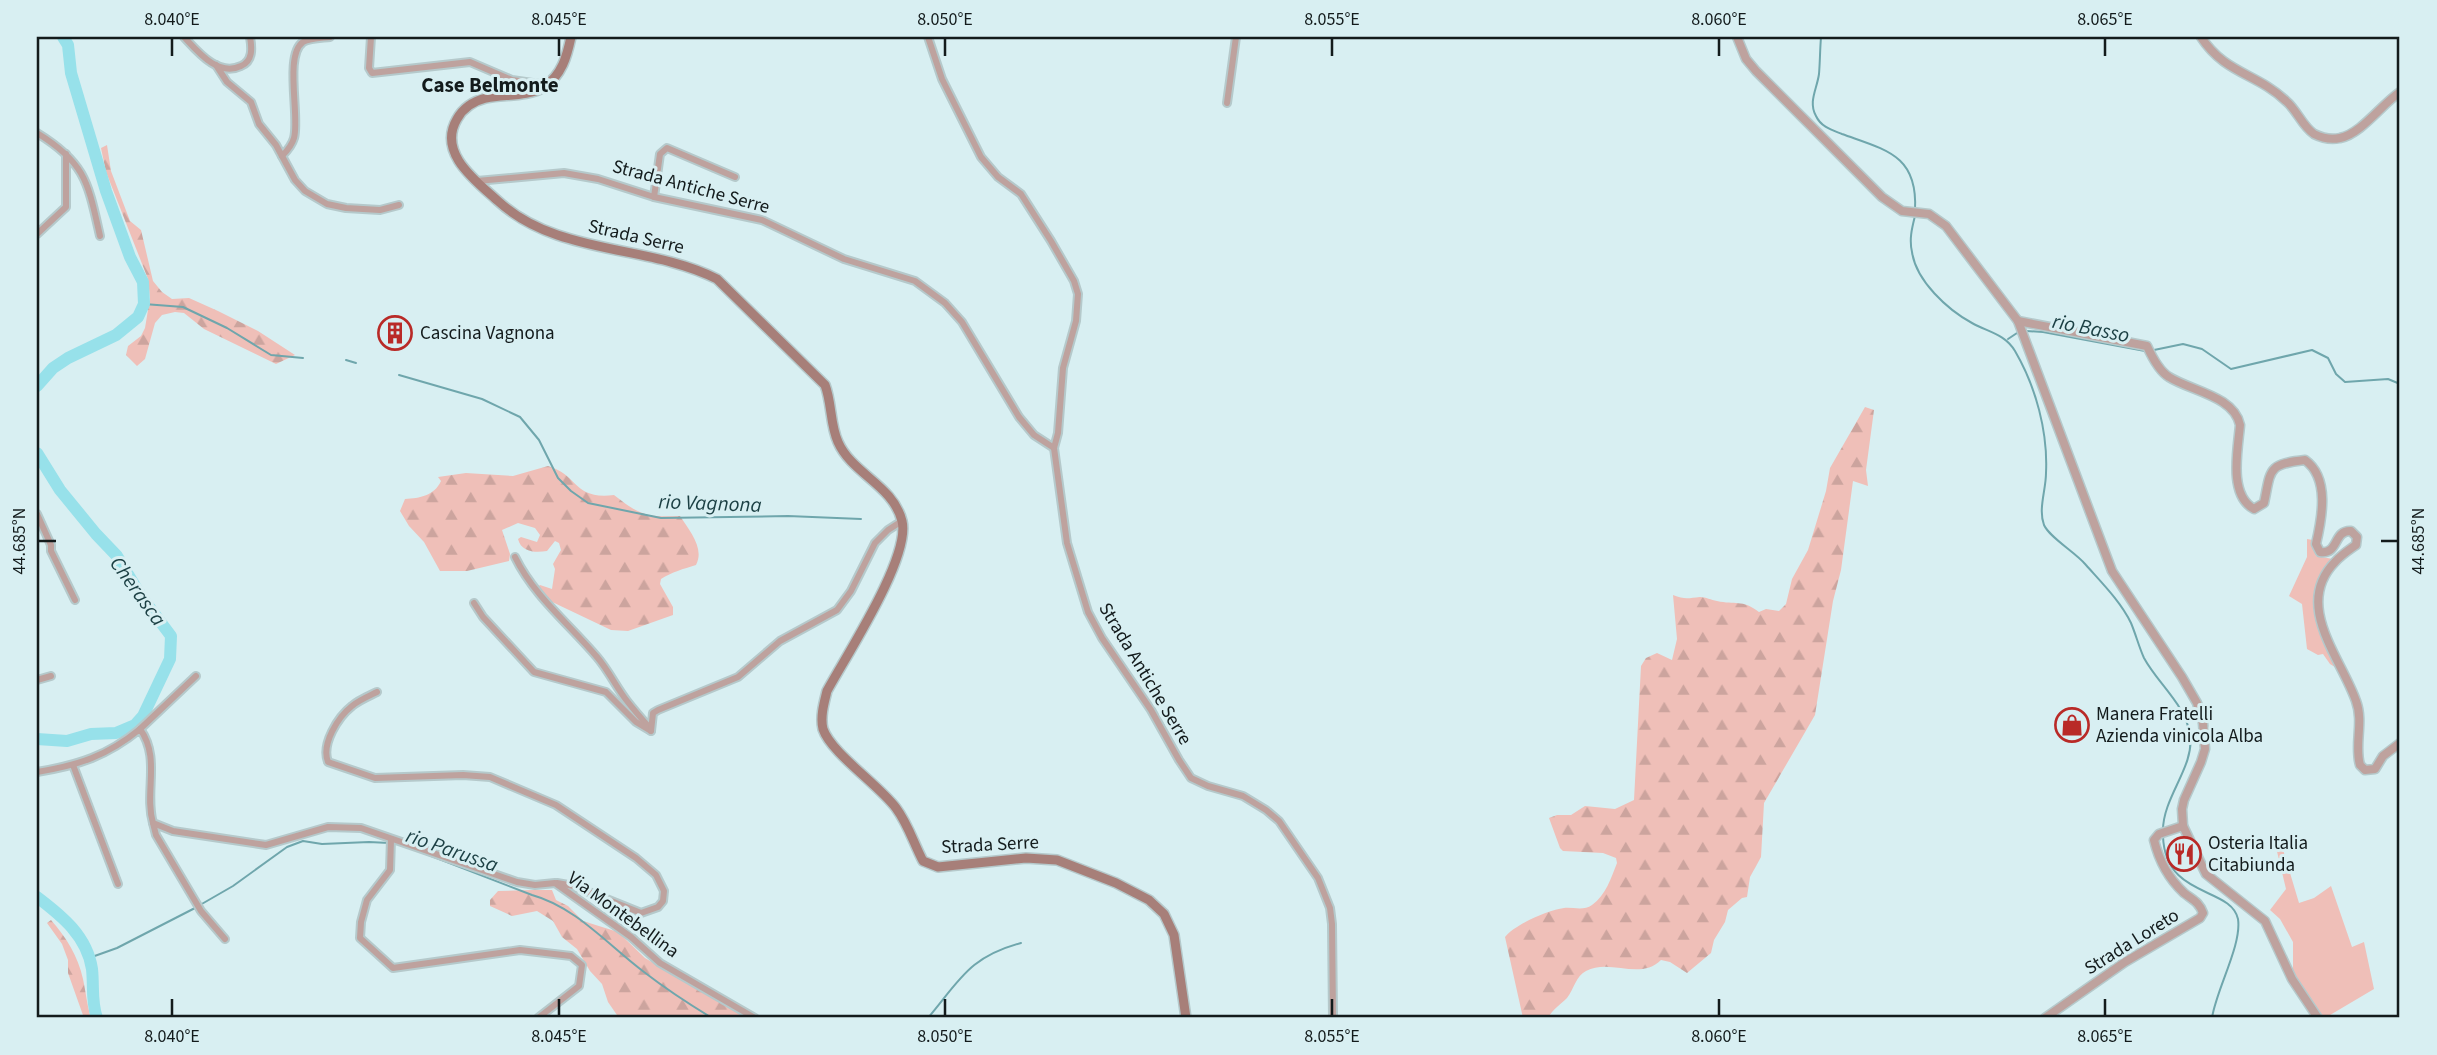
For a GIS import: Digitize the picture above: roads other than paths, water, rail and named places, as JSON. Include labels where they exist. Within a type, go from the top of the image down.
[{"type":"main road","points":[[546,85],[561,69],[571,37]]},
{"type":"main road","name":"Strada Serre","points":[[546,85],[532,91],[485,98],[473,102],[462,111],[455,122],[452,135],[452,148],[457,161],[509,212],[565,239],[697,269],[717,279],[825,385],[832,402],[838,442],[850,461],[883,489],[894,503],[902,521],[902,544],[892,573],[827,691],[822,708],[823,729],[835,747],[884,793],[899,811],[923,861],[938,867],[1026,858],[1057,860],[1116,883],[1149,900],[1164,914],[1174,935],[1186,1018]]},
{"type":"street","points":[[184,37],[206,59],[230,69],[244,65],[251,54],[250,37]]},
{"type":"street","points":[[282,156],[293,142],[295,130],[294,76],[298,49],[305,42],[330,37]]},
{"type":"street","points":[[371,37],[369,70],[372,73],[470,62],[512,80],[546,85]]},
{"type":"street","points":[[928,37],[942,79],[981,157],[999,177],[1021,194],[1074,281],[1078,294],[1076,321],[1063,368],[1058,433],[1054,448]]},
{"type":"street","points":[[1227,103],[1236,37]]},
{"type":"street","points":[[1737,37],[1746,59],[1756,71],[1882,197],[1895,207],[1925,212],[1946,226],[2021,328],[2112,571],[2197,703],[2203,723],[2205,749],[2202,762],[2184,800],[2183,827],[2198,863],[2206,874],[2265,921],[2292,979],[2318,1018]]},
{"type":"street","points":[[2201,37],[2211,52],[2236,71],[2275,90],[2312,132],[2332,140],[2344,138],[2400,92]]},
{"type":"street","points":[[216,65],[233,89],[251,103],[259,124],[305,191],[327,204],[380,210],[399,205]]},
{"type":"street","points":[[37,133],[61,148],[75,163],[90,191],[100,236]]},
{"type":"street","points":[[654,197],[660,154],[667,148],[735,177]]},
{"type":"street","points":[[37,234],[66,207],[66,154]]},
{"type":"street","name":"Strada Antiche Serre","points":[[477,181],[564,173],[598,179],[654,197],[762,220],[844,259],[896,274],[922,285],[945,303],[962,322],[1019,416],[1034,435],[1054,448],[1067,543],[1088,612],[1102,638],[1152,709],[1179,760],[1191,778],[1242,796],[1279,821],[1318,878],[1330,908],[1332,924],[1333,1018]]},
{"type":"street","points":[[2021,328],[2147,346],[2168,377],[2218,400],[2235,413],[2240,425],[2236,472],[2247,505],[2254,509],[2264,503],[2267,478],[2275,468],[2289,461],[2305,460],[2314,466],[2322,496],[2323,512],[2316,544],[2320,552],[2327,553],[2332,550],[2340,533],[2344,531],[2351,531],[2357,537],[2356,545],[2336,560],[2326,572],[2319,592],[2318,611],[2328,640],[2358,704],[2360,765],[2365,770],[2375,769],[2384,756],[2400,743]]},
{"type":"street","points":[[37,514],[51,545],[51,551],[75,600]]},
{"type":"street","points":[[651,731],[653,713],[657,710],[738,677],[780,641],[837,610],[851,591],[874,543],[902,521]]},
{"type":"street","points":[[515,557],[523,574],[599,660],[651,731]]},
{"type":"street","points":[[474,603],[483,617],[534,672],[606,692],[636,722],[651,731]]},
{"type":"street","points":[[37,680],[51,676]]},
{"type":"street","points":[[37,772],[73,765],[114,749],[140,729],[196,677]]},
{"type":"street","points":[[377,692],[352,705],[337,723],[327,749],[328,762],[375,778],[463,775],[490,777],[555,805],[636,858],[656,875],[664,891],[663,901],[658,907],[641,913],[574,886],[555,883]]},
{"type":"street","points":[[140,729],[149,744],[152,784],[150,812],[156,835],[200,910],[225,939]]},
{"type":"street","points":[[73,765],[118,884]]},
{"type":"street","name":"Via Montebellina","points":[[153,823],[173,831],[266,845],[328,827],[361,828],[517,882],[536,885],[555,883],[631,937],[660,963],[755,1018]]},
{"type":"street","name":"Strada Loreto","points":[[2045,1018],[2125,962],[2200,918],[2203,912],[2199,904],[2183,892],[2165,870],[2154,840],[2159,834],[2183,827]]},
{"type":"street","points":[[391,839],[390,870],[367,900],[360,938],[393,968],[520,950],[571,956],[582,965],[579,986],[538,1018]]},
{"type":"waterway","name":"Cherasca","points":[[37,386],[53,368],[68,358],[116,335],[138,317],[144,304],[143,282],[130,257],[106,191],[71,73],[68,45],[63,37]]},
{"type":"waterway","points":[[1821,37],[1819,74],[1813,101],[1816,116],[1827,128],[1896,157],[1911,177],[1915,192],[1915,210]]},
{"type":"waterway","points":[[1915,216],[1911,247],[1915,263],[1926,284],[1934,294],[1963,317],[2011,345],[2029,379],[2045,442],[2046,473],[2042,513],[2044,525],[2111,593],[2131,623],[2144,658],[2183,714],[2190,735],[2190,747],[2184,770],[2164,818],[2163,830]]},
{"type":"waterway","name":"rio Vagnona","points":[[144,304],[183,307],[227,328],[271,355],[303,358]]},
{"type":"waterway","name":"rio Basso","points":[[2026,331],[2145,351]]},
{"type":"waterway","name":"rio Basso","points":[[2008,339],[2017,333]]},
{"type":"waterway","name":"rio Basso","points":[[2154,350],[2183,344],[2202,349],[2231,369],[2312,350],[2328,358],[2336,374],[2345,382],[2388,379],[2400,384]]},
{"type":"waterway","points":[[346,360],[356,363]]},
{"type":"waterway","name":"rio Vagnona","points":[[399,375],[482,399],[520,417],[539,440],[558,478],[588,503],[661,518],[788,516],[861,519]]},
{"type":"waterway","name":"Cherasca","points":[[37,453],[60,490],[117,556],[141,596],[171,636],[170,659],[143,716],[135,725],[116,733],[91,734],[67,741],[37,739]]},
{"type":"waterway","points":[[2163,836],[2167,856],[2175,871],[2199,889],[2224,901],[2233,909],[2238,919],[2233,954],[2212,1018]]},
{"type":"waterway","name":"rio Parussa","points":[[200,905],[233,886],[287,847],[303,841],[322,844],[389,843]]},
{"type":"waterway","name":"rio Parussa","points":[[408,847],[563,908],[652,978],[712,1018]]},
{"type":"waterway","name":"Cherasca","points":[[37,897],[64,919],[85,946],[92,969],[93,1000],[97,1018]]},
{"type":"waterway","name":"rio Parussa","points":[[89,958],[117,948],[195,908]]},
{"type":"waterway","points":[[928,1018],[958,981],[977,963],[989,955],[1021,943]]},
{"type":"place","name":"Cascina Vagnona","points":[[395,333]]},
{"type":"place","name":"Manera Fratelli Azienda vinicola Alba","points":[[2072,725]]},
{"type":"place","name":"Osteria Italia Citabiunda","points":[[2184,854]]},
{"type":"district","name":"Case Belmonte","points":[[490,85]]}]
